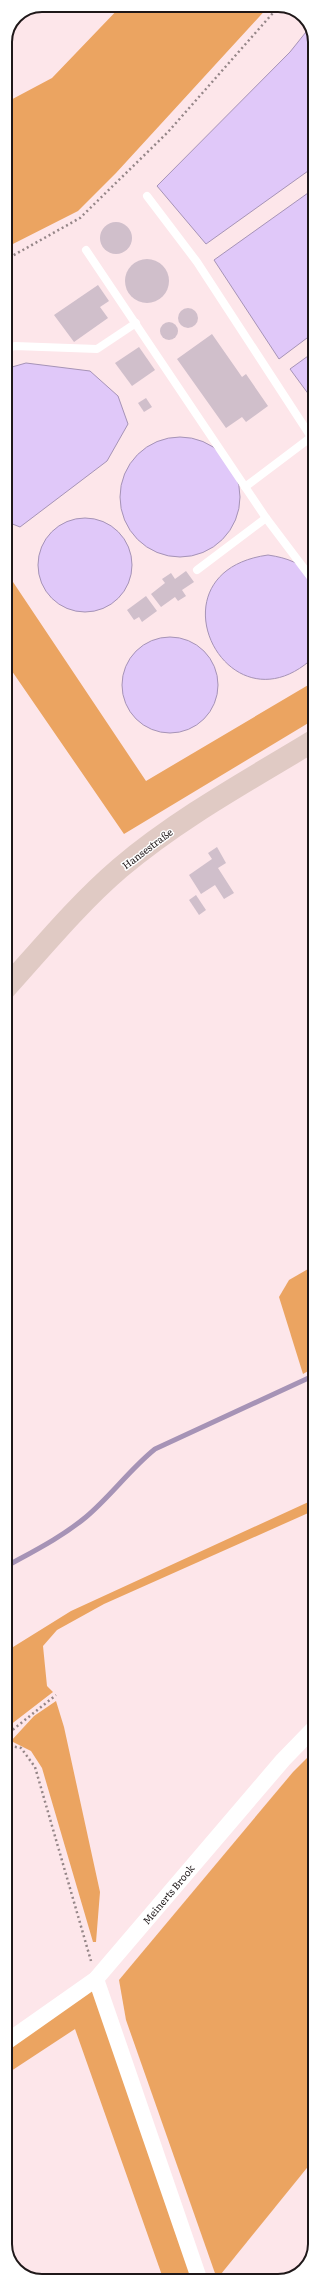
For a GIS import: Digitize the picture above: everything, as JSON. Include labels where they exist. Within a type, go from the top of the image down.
[{"type":"street","name":"Hansestraße","points":[[12,993],[94,892],[120,868],[187,819],[308,744]]},
{"type":"street","name":"Meinerts Brook","points":[[12,2038],[96,1979],[283,1760],[308,1734]]},
{"type":"street","points":[[96,1979],[198,2274]]},
{"type":"lane","points":[[147,196],[197,262],[308,432]]},
{"type":"lane","points":[[86,250],[266,518],[308,574]]},
{"type":"lane","points":[[12,347],[97,349],[136,323]]},
{"type":"lane","points":[[245,487],[308,443]]},
{"type":"lane","points":[[197,570],[266,518]]},
{"type":"path","points":[[12,256],[80,218],[168,132],[274,12]]},
{"type":"path","points":[[12,1730],[56,1694]]},
{"type":"path","points":[[12,1746],[21,1748],[35,1767],[96,1979]]},
{"type":"shaded area","points":[[115,12],[264,12],[116,173],[78,211],[12,244],[12,99],[52,78]]},
{"type":"shaded area","points":[[306,32],[308,38],[308,171],[206,244],[157,186],[290,52]]},
{"type":"shaded area","points":[[308,193],[308,337],[279,359],[214,260]]},
{"type":"shaded area","points":[[308,356],[308,393],[290,369]]},
{"type":"shaded area","points":[[26,363],[90,371],[118,396],[128,424],[107,461],[20,527],[12,524],[12,367]]},
{"type":"shaded area","points":[[180,437],[192,438],[203,442],[213,447],[222,455],[230,464],[235,474],[239,485],[239,509],[235,520],[230,530],[222,539],[213,547],[203,552],[192,556],[180,557],[168,556],[157,552],[147,547],[138,539],[130,530],[125,520],[121,509],[120,497],[121,485],[125,474],[130,464],[138,455],[147,447],[157,442],[168,438]]},
{"type":"shaded area","points":[[85,518],[103,522],[118,532],[128,547],[132,565],[128,583],[118,598],[103,608],[85,612],[67,608],[52,598],[42,583],[38,565],[42,547],[52,532],[67,522]]},
{"type":"shaded area","points":[[268,555],[294,562],[308,571],[308,660],[283,676],[254,678],[229,665],[212,643],[205,617],[211,590],[231,568]]},
{"type":"shaded area","points":[[12,580],[146,781],[308,685],[308,723],[124,834],[12,671]]},
{"type":"shaded area","points":[[170,637],[188,641],[197,645],[204,651],[210,658],[214,667],[218,685],[214,703],[210,712],[204,719],[197,725],[188,729],[170,733],[152,729],[143,725],[136,719],[130,712],[126,703],[122,685],[126,667],[130,658],[136,651],[143,645],[152,641]]},
{"type":"shaded area","points":[[308,1269],[308,1371],[303,1374],[279,1297],[289,1280]]},
{"type":"shaded area","points":[[308,1502],[308,1513],[104,1604],[57,1630],[43,1646],[47,1686],[53,1692],[12,1724],[12,1648],[71,1611]]},
{"type":"shaded area","points":[[56,1701],[64,1727],[100,1892],[96,1942],[93,1942],[42,1768],[31,1751],[12,1742],[34,1716]]},
{"type":"shaded area","points":[[308,1757],[308,2167],[221,2274],[215,2274],[126,2020],[119,1980],[293,1772]]},
{"type":"shaded area","points":[[96,1979],[198,2274],[162,2274],[75,2029],[12,2070],[12,2038]]},
{"type":"building","points":[[113,222],[119,222],[129,229],[132,238],[131,244],[125,251],[119,254],[113,254],[103,247],[100,241],[100,235],[107,225]]},
{"type":"building","points":[[151,259],[156,260],[163,265],[168,272],[168,290],[163,297],[156,302],[143,303],[138,302],[131,297],[126,290],[125,277],[126,272],[131,265],[138,260]]},
{"type":"building","points":[[98,285],[109,301],[100,307],[108,318],[74,342],[54,315]]},
{"type":"building","points":[[188,308],[195,311],[198,318],[195,325],[188,328],[181,325],[178,318],[181,311]]},
{"type":"building","points":[[165,322],[173,322],[178,327],[176,338],[173,340],[165,340],[160,335],[160,327]]},
{"type":"building","points":[[212,334],[242,377],[246,374],[268,406],[246,422],[242,417],[226,428],[177,359]]},
{"type":"building","points":[[139,347],[155,370],[132,386],[115,363]]},
{"type":"building","points":[[146,398],[152,407],[144,412],[138,403]]},
{"type":"building","points":[[186,571],[194,582],[182,590],[186,596],[178,601],[175,597],[161,607],[151,594],[165,583],[162,579],[171,573],[175,579]]},
{"type":"building","points":[[146,596],[157,611],[142,622],[139,617],[134,620],[127,610]]},
{"type":"building","points":[[217,847],[226,863],[218,868],[234,893],[224,899],[215,885],[201,894],[189,875],[212,859],[208,853]]},
{"type":"building","points":[[196,895],[206,910],[199,915],[189,900]]},
{"type":"waterway","points":[[12,1563],[57,1538],[86,1517],[137,1465],[155,1449],[308,1378]]}]
